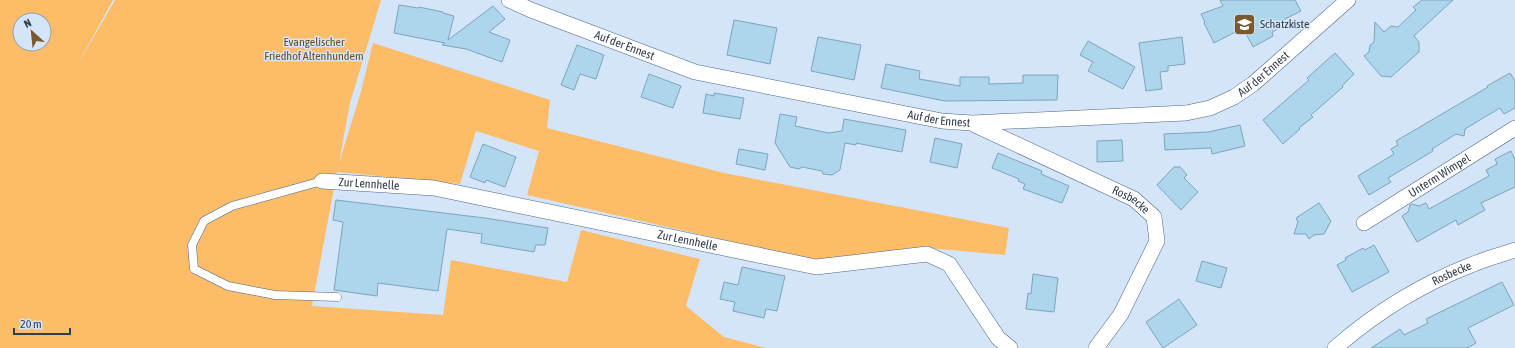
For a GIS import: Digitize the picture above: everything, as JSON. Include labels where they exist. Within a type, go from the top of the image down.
[{"type":"street","name":"Auf der Ennest","points":[[509,0],[695,72],[942,121],[972,123],[1186,113],[1210,108],[1234,97],[1252,84],[1342,2]]},
{"type":"street","name":"Rosbecke","points":[[972,123],[1134,199],[1154,217],[1157,241],[1121,314],[1096,348]]},
{"type":"street","name":"Unterm Wimpel","points":[[1364,223],[1515,128]]},
{"type":"street","name":"Zur Lennhelle","points":[[322,181],[434,188],[816,267],[927,254],[949,264],[998,338],[1010,348]]},
{"type":"street","name":"Rosbecke","points":[[1335,348],[1351,334],[1403,299],[1471,265],[1515,250]]},
{"type":"lane","points":[[322,181],[232,206],[204,220],[192,245],[194,269],[228,286],[275,295],[337,297]]},
{"type":"green space","name":"Evangelischer Friedhof Altenhundem","points":[[0,0],[113,0],[75,69],[115,0],[381,0],[350,103],[339,163],[360,95],[373,43],[550,100],[547,128],[724,173],[1009,228],[1005,255],[929,248],[816,261],[527,195],[539,151],[476,131],[460,184],[337,172],[312,306],[443,315],[451,260],[567,282],[581,230],[700,259],[686,306],[724,337],[766,348],[0,348]]},
{"type":"building","name":"Schatzkiste","points":[[1220,0],[1295,0],[1301,11],[1283,20],[1285,25],[1272,32],[1273,36],[1253,47],[1243,28],[1214,43],[1201,14],[1223,6]]},
{"type":"building","points":[[1422,0],[1453,0],[1414,36],[1419,42],[1419,52],[1391,77],[1381,76],[1364,56],[1369,52],[1370,45],[1374,42],[1375,22],[1384,32],[1391,26],[1398,27],[1416,10],[1413,7]]},
{"type":"building","points":[[399,5],[419,7],[454,16],[448,40],[493,6],[505,19],[489,32],[510,40],[502,62],[466,49],[442,45],[445,43],[394,33]]},
{"type":"building","points":[[734,20],[777,28],[770,64],[727,55]]},
{"type":"building","points":[[818,37],[861,45],[854,80],[811,71]]},
{"type":"building","points":[[1182,37],[1185,64],[1168,66],[1168,71],[1160,72],[1162,89],[1146,91],[1139,43]]},
{"type":"building","points":[[1088,41],[1135,67],[1123,89],[1088,71],[1093,62],[1080,55]]},
{"type":"building","points":[[577,45],[604,55],[596,79],[580,74],[574,90],[561,85]]},
{"type":"building","points":[[1335,53],[1354,74],[1342,86],[1343,87],[1311,115],[1313,117],[1283,144],[1263,120],[1309,80],[1307,78]]},
{"type":"building","points":[[886,64],[920,71],[919,79],[960,86],[960,77],[989,77],[989,84],[1023,83],[1023,75],[1058,75],[1057,100],[945,101],[881,88]]},
{"type":"building","points":[[1510,73],[1515,81],[1515,108],[1504,114],[1500,108],[1465,129],[1464,136],[1456,134],[1432,149],[1433,151],[1388,178],[1391,182],[1369,195],[1358,176],[1394,154],[1391,149],[1398,145],[1396,141]]},
{"type":"building","points":[[649,74],[681,86],[673,108],[641,97]]},
{"type":"building","points":[[714,93],[744,98],[740,119],[703,113],[706,94],[714,96]]},
{"type":"building","points":[[780,114],[797,117],[795,126],[829,133],[842,131],[844,119],[906,130],[902,152],[856,143],[856,145],[845,143],[840,170],[832,175],[823,174],[822,171],[802,167],[799,169],[790,167],[775,143]]},
{"type":"building","points":[[1240,125],[1245,146],[1212,154],[1211,148],[1165,150],[1164,134],[1208,132]]},
{"type":"building","points":[[935,138],[962,144],[957,168],[930,162]]},
{"type":"building","points":[[1122,140],[1123,161],[1097,162],[1097,141]]},
{"type":"building","points":[[483,144],[516,157],[505,187],[486,180],[485,183],[470,177]]},
{"type":"building","points":[[739,149],[768,154],[765,170],[736,164]]},
{"type":"building","points":[[1511,151],[1515,160],[1515,187],[1481,203],[1485,210],[1458,225],[1456,220],[1417,242],[1402,216],[1408,212],[1410,205],[1412,204],[1419,206],[1426,203],[1429,209],[1489,176],[1486,170],[1497,164],[1495,159]]},
{"type":"building","points":[[998,153],[1042,171],[1041,174],[1069,186],[1062,203],[1023,189],[1025,184],[1018,181],[1019,179],[992,168]]},
{"type":"building","points":[[1174,167],[1180,167],[1187,175],[1184,178],[1198,192],[1181,210],[1157,185]]},
{"type":"building","points":[[336,200],[485,218],[548,228],[545,245],[536,245],[534,252],[481,243],[482,234],[447,229],[438,291],[378,283],[377,296],[334,290],[343,222],[333,220]]},
{"type":"building","points":[[1319,203],[1331,221],[1324,234],[1314,235],[1309,239],[1306,234],[1294,234],[1298,222],[1296,218]]},
{"type":"building","points":[[1374,245],[1389,272],[1352,292],[1337,265],[1346,260],[1345,258],[1363,248],[1365,250]]},
{"type":"building","points":[[1202,261],[1227,268],[1221,288],[1196,281]]},
{"type":"building","points":[[742,267],[785,276],[777,311],[766,309],[764,318],[733,311],[735,302],[720,299],[724,282],[738,285]]},
{"type":"building","points":[[1033,274],[1058,278],[1054,312],[1026,309],[1028,293],[1031,294]]},
{"type":"building","points":[[1502,282],[1514,305],[1468,328],[1476,343],[1467,348],[1371,348],[1400,329],[1404,335],[1428,323],[1426,319]]},
{"type":"building","points":[[1179,299],[1197,325],[1163,348],[1146,322]]},
{"type":"place","name":"Schatzkiste","points":[[1244,24]]}]
